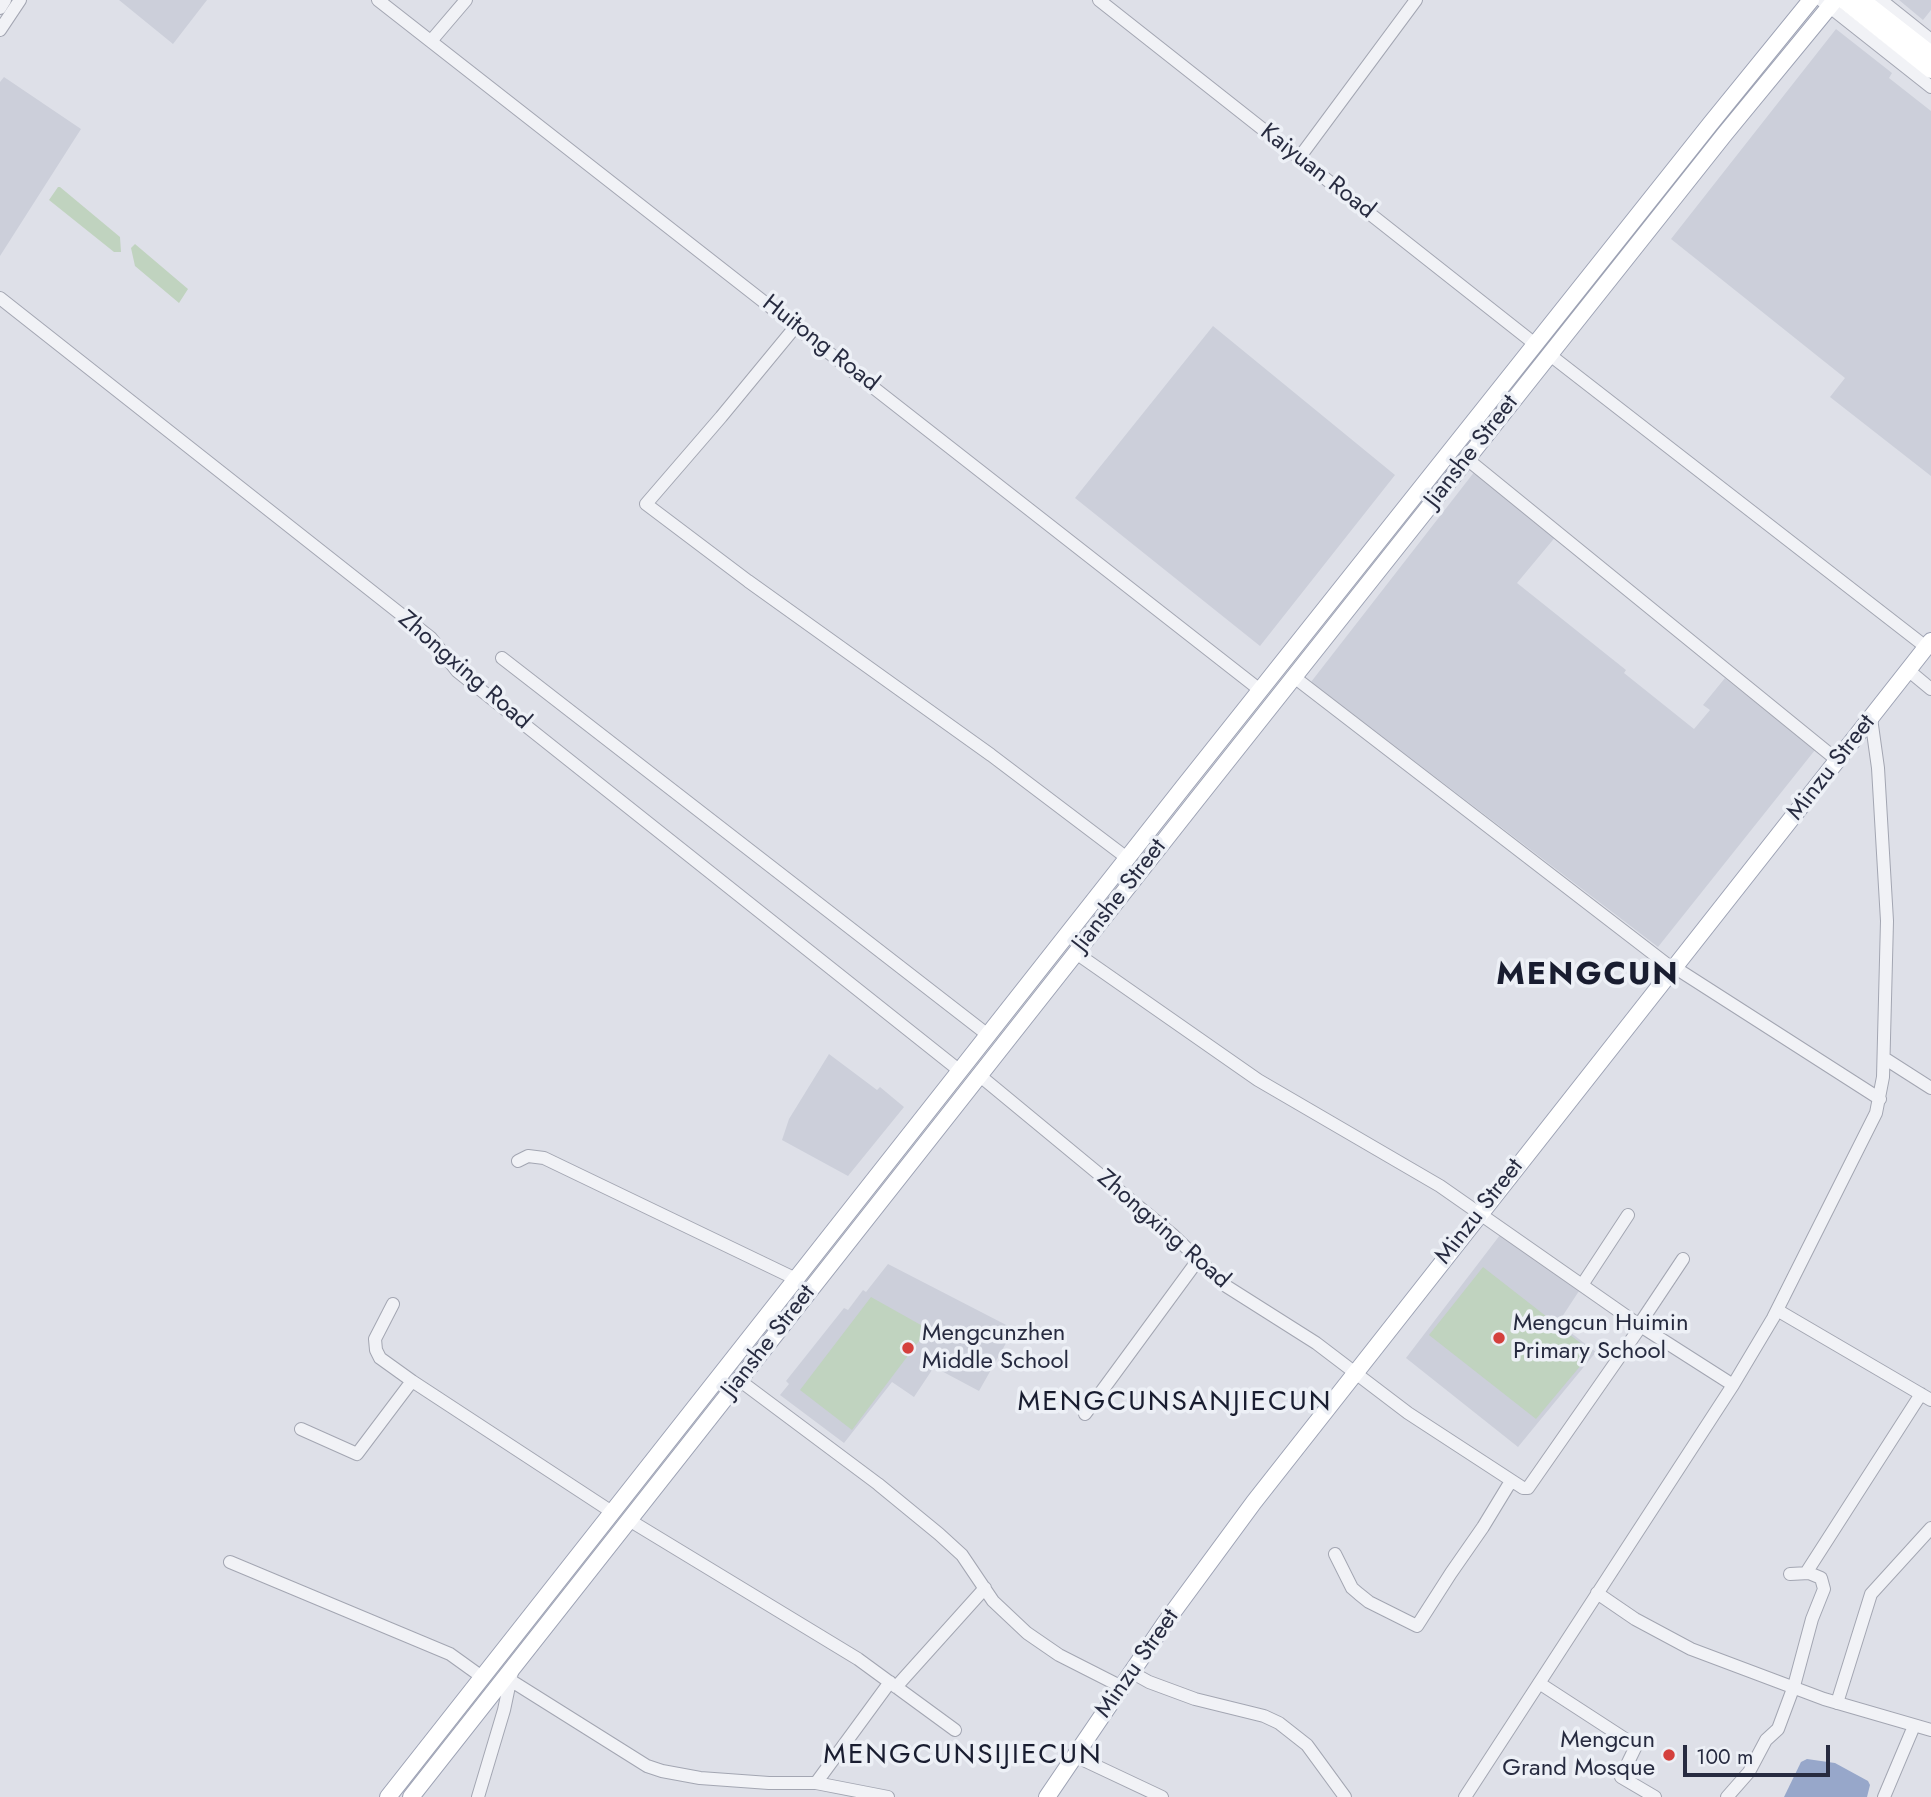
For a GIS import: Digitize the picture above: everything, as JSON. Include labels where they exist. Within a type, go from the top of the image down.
[{"type":"main road","name":"Jianshe Street","points":[[388,1797],[1127,858],[1811,0]]},
{"type":"main road","points":[[1862,0],[1931,54]]},
{"type":"main road","name":"Jianshe Street","points":[[411,1797],[512,1673],[629,1520],[1294,677],[1832,2]]},
{"type":"main road","points":[[1832,2],[1931,70]]},
{"type":"main road","name":"Minzu Street","points":[[1047,1797],[1131,1672],[1254,1502],[1929,644]]},
{"type":"street","points":[[0,8],[5,0]]},
{"type":"street","points":[[0,30],[20,0]]},
{"type":"street","name":"Huitong Road","points":[[378,0],[1261,690]]},
{"type":"street","points":[[431,41],[466,0]]},
{"type":"street","name":"Kaiyuan Road","points":[[1099,0],[1535,344]]},
{"type":"street","points":[[1299,158],[1416,0]]},
{"type":"street","points":[[1881,0],[1931,40]]},
{"type":"street","points":[[1832,2],[1931,88]]},
{"type":"street","name":"Zhongxing Road","points":[[0,298],[430,638],[457,671],[960,1071]]},
{"type":"street","points":[[796,326],[646,504],[748,581],[991,755],[1127,858]]},
{"type":"street","points":[[1550,355],[1929,644]]},
{"type":"street","points":[[1467,459],[1838,760]]},
{"type":"street","points":[[502,658],[988,1035]]},
{"type":"street","points":[[1908,670],[1931,689]]},
{"type":"street","points":[[1294,677],[1674,968],[1880,1098]]},
{"type":"street","points":[[1465,1797],[1733,1385],[1777,1310],[1868,1130],[1880,1098],[1884,1058],[1887,921],[1878,768],[1871,718]]},
{"type":"street","points":[[1076,953],[1258,1080],[1440,1186],[1640,1326],[1733,1385]]},
{"type":"street","points":[[1884,1058],[1931,1088]]},
{"type":"street","name":"Zhongxing Road","points":[[979,1075],[1174,1236],[1242,1298],[1316,1343],[1408,1413],[1511,1481]]},
{"type":"street","points":[[518,1161],[528,1156],[544,1158],[796,1279]]},
{"type":"street","points":[[1582,1285],[1628,1215]]},
{"type":"street","points":[[1335,1554],[1352,1588],[1369,1602],[1417,1626],[1511,1481],[1528,1488],[1683,1259]]},
{"type":"street","points":[[1085,1414],[1198,1260]]},
{"type":"street","points":[[393,1304],[375,1339],[380,1358],[612,1512]]},
{"type":"street","points":[[1777,1310],[1926,1397],[1806,1573]]},
{"type":"street","points":[[739,1380],[878,1484],[939,1534],[962,1555],[1009,1617],[1042,1644],[1122,1686]]},
{"type":"street","points":[[301,1429],[357,1454],[412,1381]]},
{"type":"street","points":[[629,1520],[858,1659],[955,1730]]},
{"type":"street","points":[[1837,1703],[1871,1594],[1931,1528]]},
{"type":"street","points":[[230,1562],[450,1654],[482,1677]]},
{"type":"street","points":[[1727,1797],[1749,1772],[1766,1740],[1778,1729],[1824,1589],[1821,1578],[1806,1573],[1790,1574]]},
{"type":"street","points":[[816,1783],[893,1684],[985,1588]]},
{"type":"street","points":[[1597,1593],[1635,1619],[1690,1649],[1837,1703],[1931,1730]]},
{"type":"street","points":[[1131,1672],[1149,1682],[1195,1699],[1264,1716],[1279,1723],[1307,1745],[1345,1797]]},
{"type":"street","points":[[478,1797],[505,1710],[512,1673],[647,1766],[662,1771],[714,1779],[816,1783],[888,1797]]},
{"type":"street","points":[[1539,1683],[1636,1746],[1621,1777],[1636,1793],[1655,1797]]},
{"type":"street","points":[[1884,1797],[1914,1726]]},
{"type":"street","points":[[1075,1756],[1162,1797]]},
{"type":"shaded area","points":[[119,0],[207,0],[173,44]]},
{"type":"shaded area","points":[[1899,0],[1931,0],[1931,10],[1923,20]]},
{"type":"shaded area","points":[[1836,29],[1892,73],[1889,78],[1931,111],[1931,476],[1830,397],[1845,378],[1671,239]]},
{"type":"shaded area","points":[[4,77],[81,129],[0,256],[0,82]]},
{"type":"shaded area","points":[[1213,326],[1395,475],[1260,646],[1075,498]]},
{"type":"shaded area","points":[[1475,471],[1557,535],[1517,583],[1626,670],[1624,673],[1694,729],[1710,710],[1703,705],[1725,678],[1815,750],[1658,947],[1311,682]]},
{"type":"shaded area","points":[[829,1054],[877,1090],[880,1087],[904,1107],[848,1176],[782,1140],[789,1119]]},
{"type":"shaded area","name":"Mengcun Huimin Primary School","points":[[1500,1235],[1579,1291],[1558,1323],[1596,1352],[1518,1447],[1406,1358]]},
{"type":"shaded area","name":"Mengcunzhen Middle School","points":[[888,1264],[1014,1329],[979,1391],[934,1367],[914,1397],[892,1382],[844,1443],[780,1395],[789,1384],[786,1381],[844,1308],[848,1310],[863,1290],[866,1292]]},
{"type":"green space","points":[[58,187],[120,237],[121,252],[114,252],[49,200]]},
{"type":"green space","points":[[135,244],[188,289],[179,303],[135,266],[131,248]]},
{"type":"green space","points":[[1483,1267],[1592,1352],[1536,1419],[1429,1335]]},
{"type":"green space","points":[[871,1297],[928,1329],[852,1430],[800,1390]]},
{"type":"water","points":[[1807,1759],[1835,1763],[1868,1781],[1870,1785],[1867,1797],[1784,1797],[1801,1762]]},
{"type":"place","name":"Mengcun Huimin Primary School","points":[[1499,1338]]},
{"type":"place","name":"Mengcunzhen Middle School","points":[[908,1348]]},
{"type":"place","name":"Mengcun Grand Mosque","points":[[1669,1755]]},
{"type":"district","name":"MENGCUN","points":[[1588,976]]},
{"type":"district","name":"MENGCUNSANJIECUN","points":[[1175,1403]]},
{"type":"district","name":"MENGCUNSIJIECUN","points":[[963,1756]]}]
